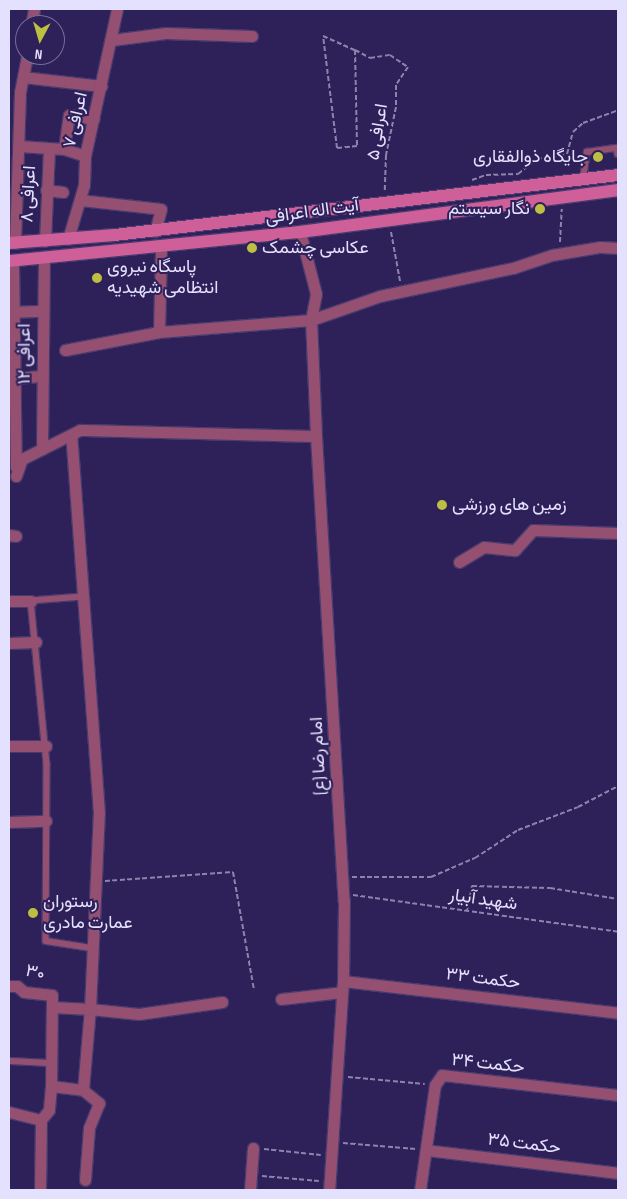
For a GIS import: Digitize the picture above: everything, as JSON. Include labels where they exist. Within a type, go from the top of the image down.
[{"type":"main road","name":"آیت اله اعرافی","points":[[12,243],[156,231],[618,174]]},
{"type":"main road","points":[[582,179],[584,194]]},
{"type":"main road","name":"آیت اله اعرافی","points":[[11,261],[160,248],[300,232],[618,190]]},
{"type":"street","name":"اعرافی ۷","points":[[68,239],[80,200],[85,156],[112,40],[117,9]]},
{"type":"street","points":[[112,40],[166,33],[252,36]]},
{"type":"street","points":[[12,243],[13,179],[19,146],[25,65]]},
{"type":"street","points":[[23,77],[101,86]]},
{"type":"street","points":[[64,149],[69,115],[94,119]]},
{"type":"street","points":[[19,146],[64,149],[85,156]]},
{"type":"street","name":"اعرافی ۸","points":[[45,241],[49,148]]},
{"type":"street","points":[[46,190],[64,192]]},
{"type":"street","points":[[80,200],[161,210],[156,231]]},
{"type":"street","name":"امام رضا (ع)","points":[[300,232],[316,294],[311,320],[316,436],[343,877],[342,986],[329,1186]]},
{"type":"street","points":[[65,350],[159,332],[311,320],[402,291],[560,254],[600,247],[618,248]]},
{"type":"street","points":[[159,332],[160,248]]},
{"type":"street","name":"اعرافی ۱۲","points":[[42,449],[44,258]]},
{"type":"street","points":[[11,261],[14,378],[12,476]]},
{"type":"street","points":[[11,312],[43,311]]},
{"type":"street","points":[[14,378],[42,376]]},
{"type":"street","points":[[12,476],[22,459],[80,430],[316,436]]},
{"type":"street","points":[[71,435],[98,814],[90,1009],[83,1090]]},
{"type":"street","points":[[459,562],[484,547],[515,550],[533,530],[618,533]]},
{"type":"street","points":[[9,601],[32,600]]},
{"type":"street","points":[[9,643],[36,642]]},
{"type":"street","points":[[9,746],[46,746]]},
{"type":"street","points":[[9,822],[46,821]]},
{"type":"street","name":"۳۰","points":[[9,986],[52,1001],[90,1009],[139,1014],[222,1002]]},
{"type":"street","name":"حکمت ۳۳","points":[[281,999],[342,986],[618,1013]]},
{"type":"street","points":[[40,1190],[41,1120],[49,1110],[51,1086],[52,1001]]},
{"type":"street","name":"حکمت ۳۴","points":[[420,1190],[435,1085],[442,1075],[618,1096]]},
{"type":"street","points":[[51,1086],[83,1090],[98,1103],[89,1128],[85,1180]]},
{"type":"street","points":[[9,1112],[41,1120]]},
{"type":"street","points":[[250,1190],[254,1148]]},
{"type":"street","name":"حکمت ۳۵","points":[[426,1150],[618,1173]]},
{"type":"lane","points":[[582,179],[587,152],[617,148],[618,154]]},
{"type":"lane","points":[[83,597],[32,600],[46,746],[46,941],[92,948]]},
{"type":"lane","points":[[9,1061],[51,1063]]},
{"type":"path","points":[[324,36],[355,50],[357,146],[337,148],[324,36]]},
{"type":"path","name":"اعرافی ۵","points":[[355,50],[370,58],[390,55],[408,67],[396,85],[396,107],[386,155],[387,203]]},
{"type":"path","points":[[467,193],[467,182],[486,175],[518,174],[538,159],[567,154],[573,132],[583,123],[618,110]]},
{"type":"path","points":[[560,254],[563,197]]},
{"type":"path","points":[[388,219],[402,291]]},
{"type":"path","points":[[343,877],[431,877],[475,858],[518,830],[578,807],[618,786]]},
{"type":"path","points":[[96,881],[232,872],[254,990]]},
{"type":"path","points":[[467,910],[472,886],[550,888],[618,900]]},
{"type":"path","name":"شهید آبیار","points":[[343,893],[618,932]]},
{"type":"path","points":[[336,1076],[435,1085]]},
{"type":"path","points":[[332,1142],[426,1150]]},
{"type":"path","points":[[254,1148],[331,1157]]},
{"type":"path","points":[[251,1175],[329,1186]]},
{"type":"place","name":"جایگاه ذوالفقاری","points":[[598,157]]},
{"type":"place","name":"نگار سیستم","points":[[540,209]]},
{"type":"place","name":"عکاسی چشمک","points":[[252,248]]},
{"type":"place","name":"پاسگاه نیروی انتظامی شهیدیه","points":[[97,278]]},
{"type":"place","name":"زمین های ورزشی","points":[[442,505]]},
{"type":"place","name":"رستوران عمارت مادری","points":[[33,913]]}]
